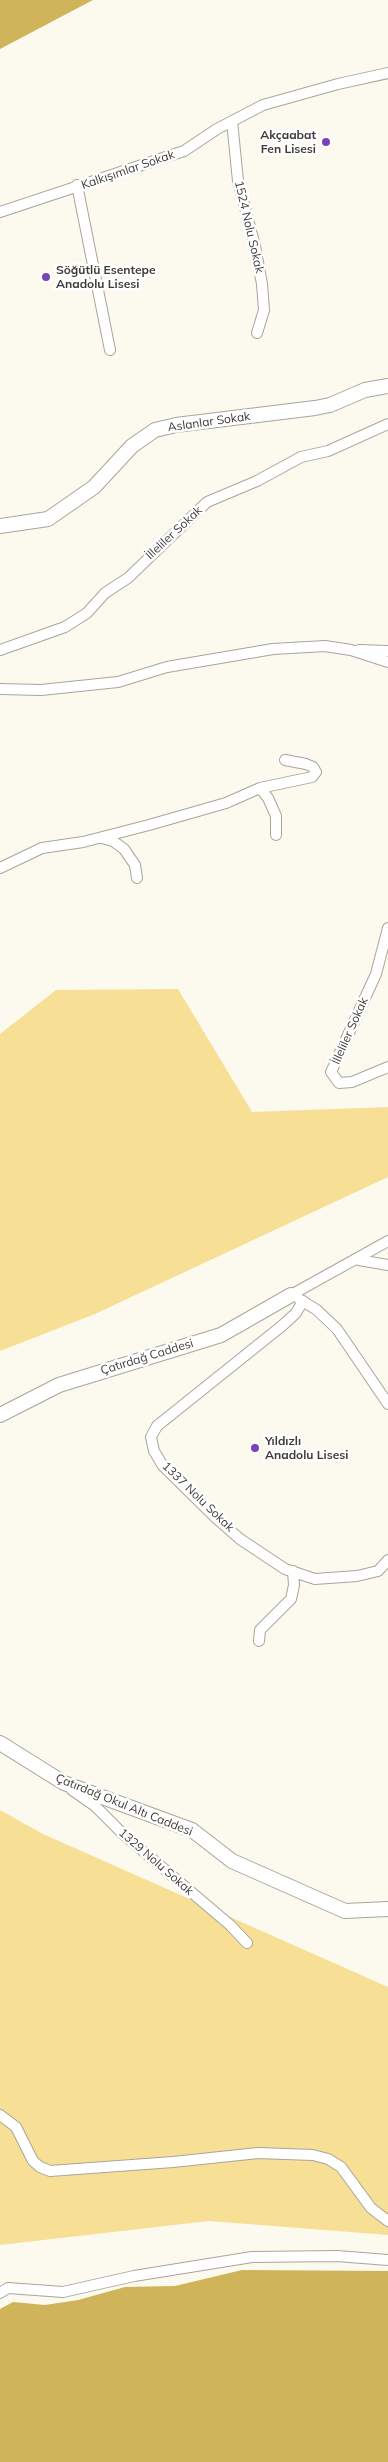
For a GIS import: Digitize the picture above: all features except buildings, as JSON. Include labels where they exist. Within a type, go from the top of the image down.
[{"type":"street","name":"Kalkışımlar Sokak","points":[[110,350],[77,185],[184,151],[232,121],[263,105],[338,84],[388,73]]},
{"type":"street","name":"1524 Nolu Sokak","points":[[232,121],[238,181],[244,210],[250,221],[262,284],[264,310],[257,333]]},
{"type":"street","points":[[0,212],[77,185]]},
{"type":"street","name":"Aslanlar Sokak","points":[[0,526],[48,519],[94,487],[132,446],[155,430],[176,425],[315,408],[330,405],[365,390],[388,386]]},
{"type":"street","name":"İlleliler Sokak","points":[[0,650],[65,627],[86,613],[105,594],[128,578],[207,502],[257,482],[301,457],[328,451],[388,424]]},
{"type":"street","points":[[0,689],[41,690],[118,682],[168,667],[220,656],[273,649],[325,646],[351,650],[388,651]]},
{"type":"street","points":[[351,650],[388,662]]},
{"type":"street","points":[[0,868],[42,848],[101,837],[226,803],[260,788],[312,777],[316,772],[306,764],[285,760]]},
{"type":"street","points":[[260,788],[268,798],[276,816],[276,835]]},
{"type":"street","points":[[101,837],[113,841],[124,849],[135,864],[137,878]]},
{"type":"street","name":"İlleliler Sokak","points":[[388,928],[376,974],[331,1072],[339,1083],[352,1082],[388,1067]]},
{"type":"street","points":[[388,1241],[297,1298],[317,1310],[337,1329],[388,1404]]},
{"type":"street","points":[[358,1260],[388,1265]]},
{"type":"street","name":"Çatırdağ Caddesi","points":[[0,1415],[59,1385],[221,1335],[297,1298]]},
{"type":"street","name":"1337 Nolu Sokak","points":[[297,1298],[296,1313],[283,1325],[157,1426],[151,1437],[154,1451],[163,1466],[216,1518],[258,1551],[293,1571],[315,1579],[357,1576],[378,1571],[388,1560]]},
{"type":"street","points":[[259,1641],[260,1630],[291,1599],[294,1585],[293,1571]]},
{"type":"street","name":"Çatırdağ Okul Altı Caddesi","points":[[0,1743],[64,1783],[192,1830],[232,1861],[345,1911],[388,1909]]},
{"type":"street","name":"1329 Nolu Sokak","points":[[64,1783],[95,1806],[123,1834],[230,1925],[246,1943]]},
{"type":"street","points":[[0,2115],[16,2127],[33,2161],[50,2171],[173,2162],[258,2153],[314,2155],[328,2159],[341,2167],[371,2208],[388,2221]]},
{"type":"street","points":[[0,2293],[8,2288],[64,2292],[134,2276],[252,2257],[337,2256],[388,2260]]},
{"type":"shaded area","points":[[0,0],[93,0],[0,49]]},
{"type":"shaded area","points":[[178,989],[252,1112],[388,1107],[388,1177],[95,1314],[0,1351],[0,1034],[56,990]]},
{"type":"shaded area","points":[[0,1810],[43,1834],[388,1987],[388,2235],[209,2221],[0,2245]]},
{"type":"shaded area","points":[[242,2270],[388,2271],[388,2462],[0,2462],[0,2309],[13,2302],[45,2305],[78,2300],[125,2287],[175,2286]]},
{"type":"place","name":"Akçaabat Fen Lisesi","points":[[326,142]]},
{"type":"place","name":"Söğütlü Esentepe Anadolu Lisesi","points":[[46,277]]},
{"type":"place","name":"Yıldızlı Anadolu Lisesi","points":[[255,1448]]}]
